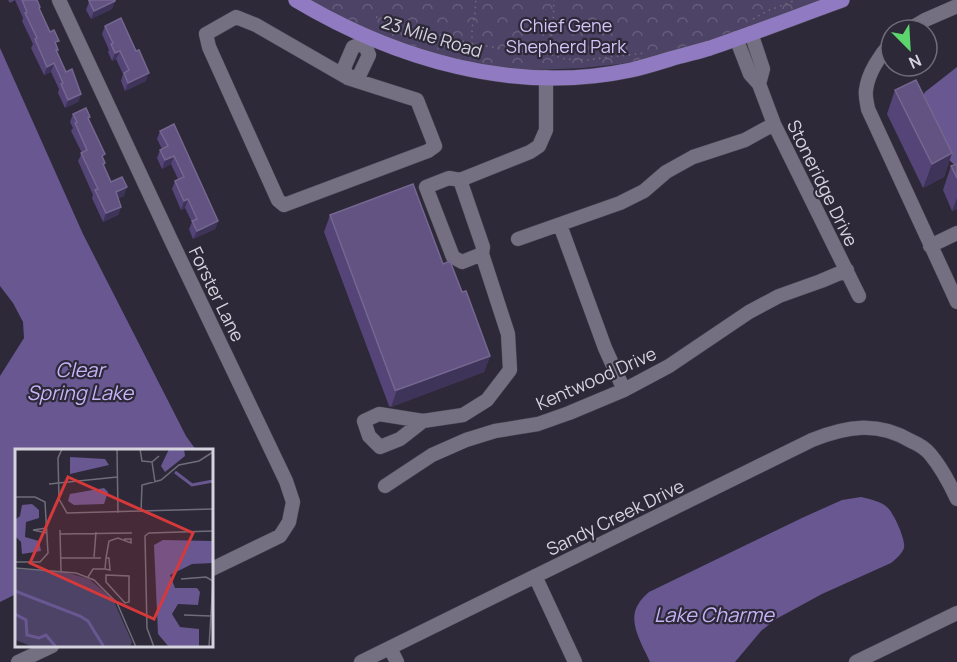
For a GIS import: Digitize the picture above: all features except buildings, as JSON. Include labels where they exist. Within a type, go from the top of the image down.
[{"type":"main road","name":"23 Mile Road","points":[[296,0],[365,40],[441,63],[494,75],[546,77],[589,76],[632,70],[708,49],[736,38],[750,27],[842,0]]},
{"type":"street","name":"Forster Lane","points":[[59,0],[281,470],[293,502],[289,522],[280,536],[213,569]]},
{"type":"street","points":[[930,18],[957,6]]},
{"type":"street","points":[[236,16],[256,24],[348,78],[417,99],[435,146],[428,151],[284,205],[278,200],[209,48],[207,34],[236,16]]},
{"type":"street","name":"Stoneridge Drive","points":[[750,27],[763,69],[759,84]]},
{"type":"street","name":"Stoneridge Drive","points":[[736,38],[750,74],[759,84],[774,124],[859,296]]},
{"type":"street","points":[[348,78],[344,68],[348,58],[353,47],[365,40]]},
{"type":"street","points":[[879,59],[868,82],[866,96],[868,109],[957,302]]},
{"type":"street","points":[[482,254],[462,261],[453,257],[426,187],[449,178],[460,180],[530,152],[539,146],[546,130],[546,77]]},
{"type":"street","points":[[518,239],[620,202],[644,191],[666,172],[693,157],[745,140],[774,124]]},
{"type":"street","points":[[423,422],[463,415],[487,400],[510,370],[508,334],[482,254],[482,241],[460,180]]},
{"type":"street","points":[[560,225],[605,348],[624,390]]},
{"type":"street","points":[[930,246],[957,233]]},
{"type":"street","points":[[944,274],[957,268]]},
{"type":"street","name":"Kentwood Drive","points":[[386,486],[432,455],[466,440],[495,431],[538,424],[624,390],[669,366],[759,306],[847,270]]},
{"type":"street","name":"Sandy Creek Drive","points":[[361,662],[820,437],[843,429],[876,428],[892,431],[921,446],[930,454],[957,498]]},
{"type":"street","points":[[535,576],[575,662]]},
{"type":"street","points":[[856,662],[957,613]]},
{"type":"street","points":[[18,662],[48,647]]},
{"type":"street","points":[[390,648],[397,662]]},
{"type":"path","points":[[472,44],[476,0]]},
{"type":"path","points":[[546,53],[553,26],[554,0]]},
{"type":"path","points":[[750,27],[767,11],[796,0]]},
{"type":"path","points":[[376,17],[472,44],[546,53],[565,59],[586,60],[648,53]]},
{"type":"green space","name":"Chief Gene Shepherd Park","points":[[304,0],[829,0],[667,56],[583,68],[534,70],[501,68],[387,41]]},
{"type":"water","name":"Clear Spring Lake","points":[[0,48],[83,234],[186,436],[195,449],[15,449],[15,594],[0,602],[0,376],[24,338],[23,322],[13,303],[0,286]]},
{"type":"water","points":[[957,67],[957,166],[951,162],[941,147],[921,100],[925,92]]},
{"type":"water","name":"Lake Charme","points":[[861,497],[885,506],[899,527],[904,548],[891,563],[822,594],[776,619],[761,631],[735,662],[650,662],[637,633],[634,618],[635,610],[649,592],[804,517],[842,500]]}]
